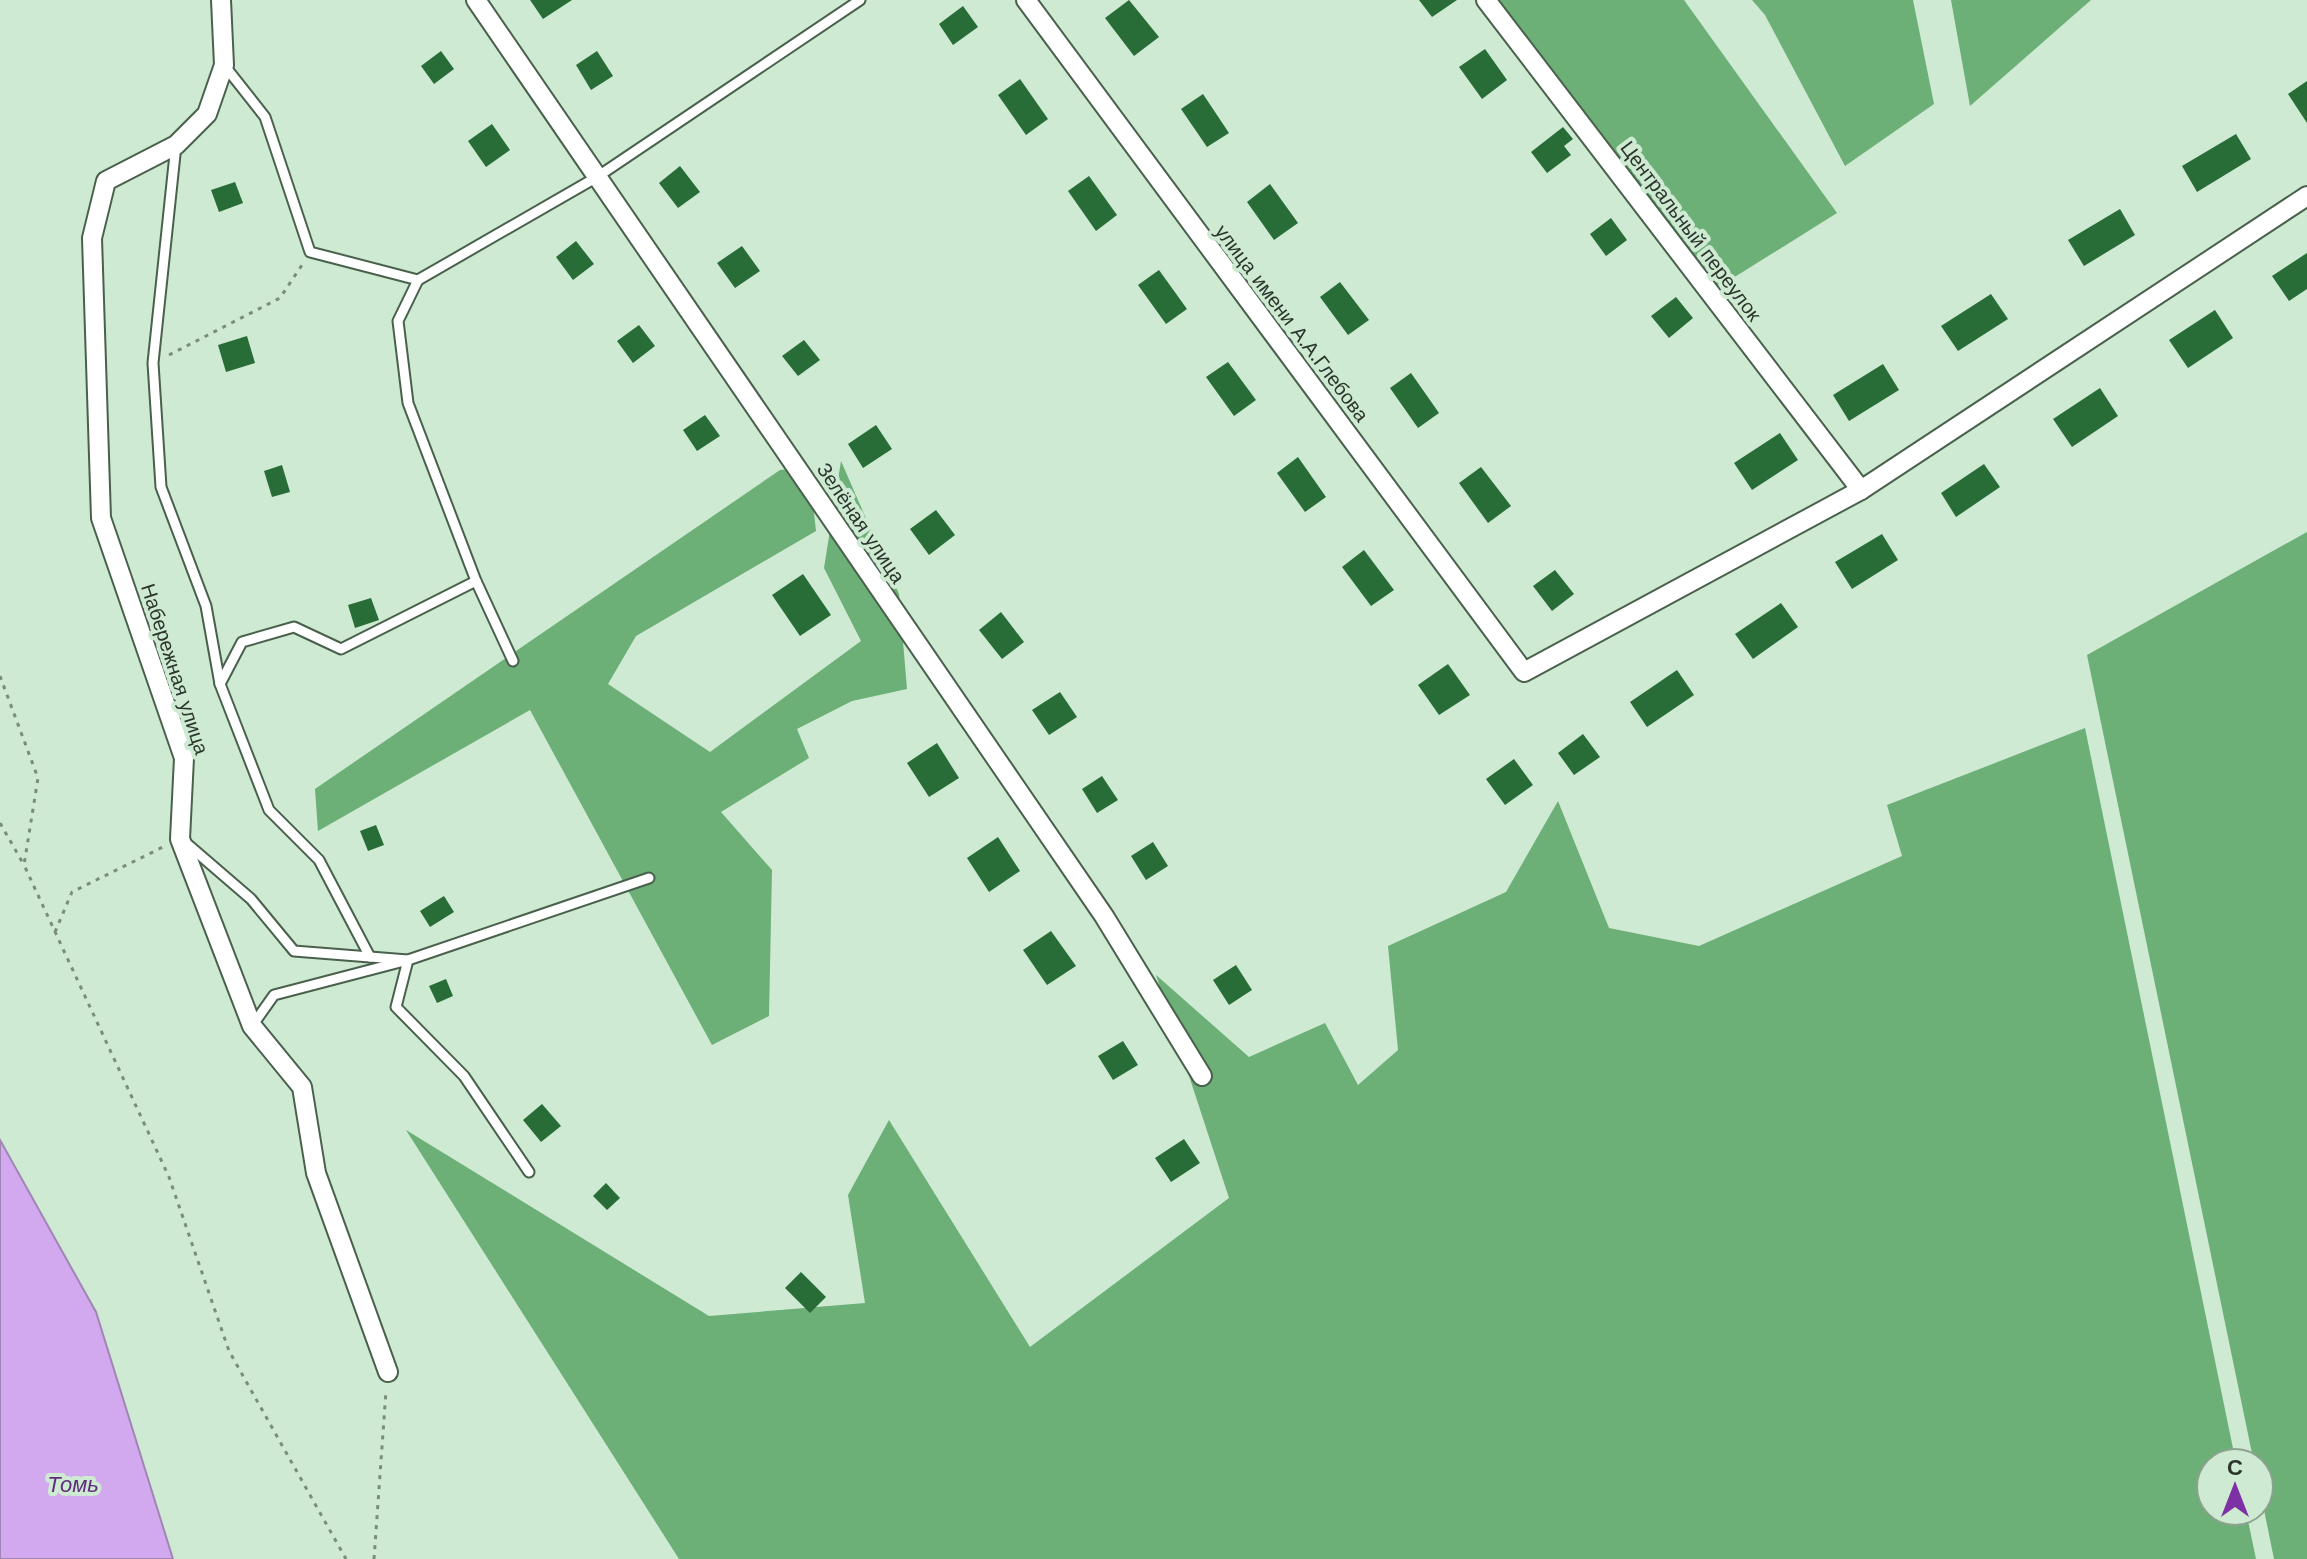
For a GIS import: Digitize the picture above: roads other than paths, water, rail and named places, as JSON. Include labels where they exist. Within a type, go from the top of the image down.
[{"type":"street","name":"Набережная улица","points":[[221,0],[224,65],[207,114],[176,145],[106,181],[92,238],[101,518],[184,758],[180,839],[252,1026],[302,1087],[316,1173],[388,1372]]},
{"type":"street","name":"Зелёная улица","points":[[476,0],[1104,916],[1202,1076]]},
{"type":"street","name":"улица имени А.А.Глебова","points":[[1026,0],[1524,672],[1861,490]]},
{"type":"street","name":"Центральный переулок","points":[[1486,0],[1861,490]]},
{"type":"street","points":[[1861,490],[2307,196]]},
{"type":"lane","points":[[513,661],[476,581],[408,403],[398,321],[418,280],[597,177],[860,0]]},
{"type":"lane","points":[[224,65],[265,117],[310,252],[418,280]]},
{"type":"lane","points":[[176,145],[153,363],[161,487],[206,606],[220,684],[269,810],[319,860],[370,957]]},
{"type":"lane","points":[[220,684],[242,642],[294,627],[341,649],[476,581]]},
{"type":"lane","points":[[180,839],[251,899],[294,951],[408,960]]},
{"type":"lane","points":[[252,1026],[274,995],[408,960],[649,878]]},
{"type":"lane","points":[[408,960],[396,1007],[464,1076],[529,1172]]},
{"type":"water","name":"Томь","points":[[0,1140],[96,1312],[173,1559],[0,1559]]}]
